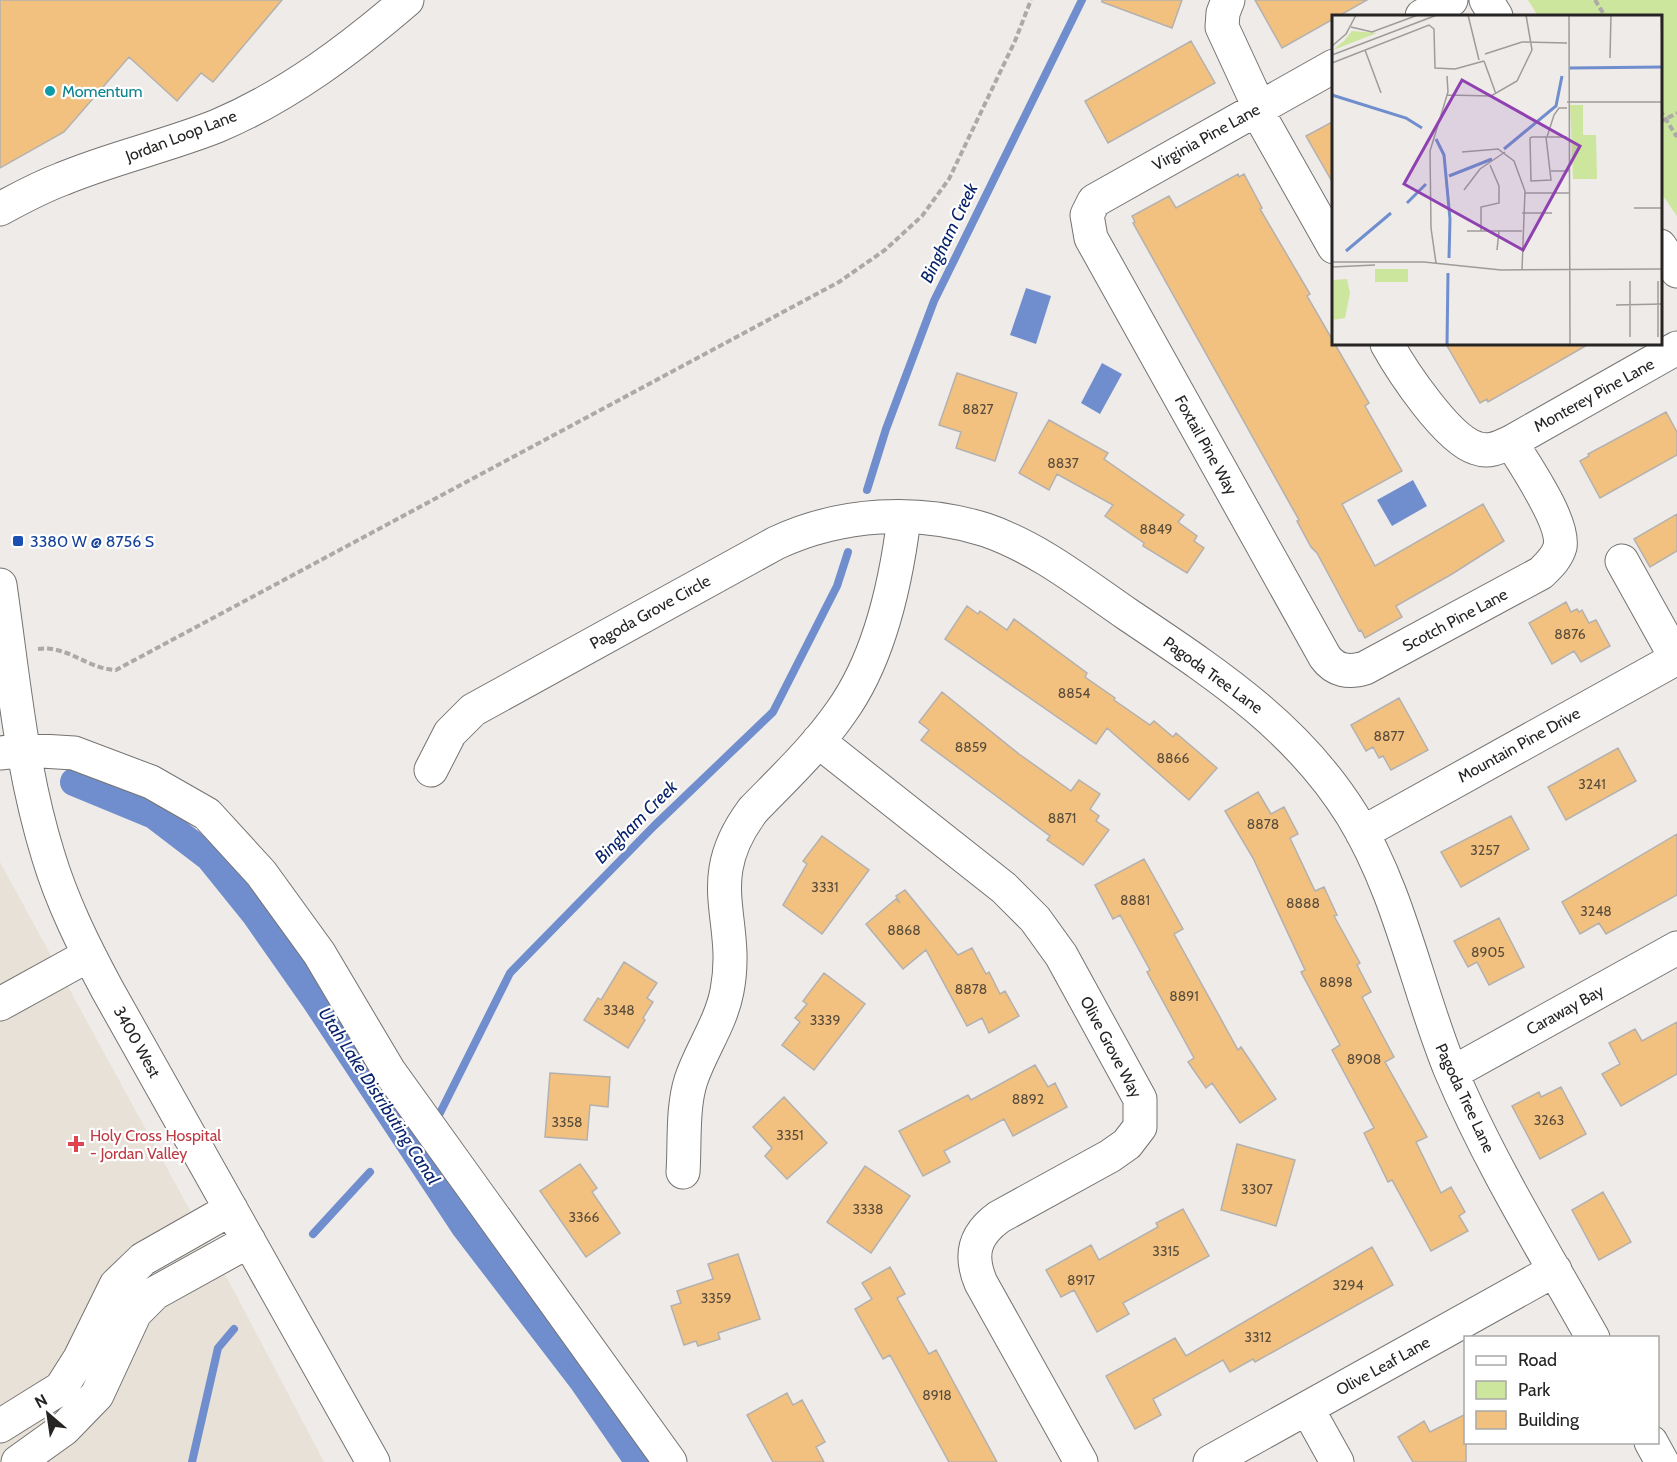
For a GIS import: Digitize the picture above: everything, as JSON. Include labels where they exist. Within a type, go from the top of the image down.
[{"type":"street","name":"Jordan Loop Lane","points":[[0,209],[63,178],[218,125],[271,99],[316,72],[407,0]]},
{"type":"street","points":[[1228,0],[1223,13],[1222,27],[1258,108],[1332,243]]},
{"type":"street","points":[[1424,15],[1451,0]]},
{"type":"street","points":[[1486,0],[1495,15]]},
{"type":"street","name":"Virginia Pine Lane","points":[[1087,214],[1089,207],[1101,196],[1332,67]]},
{"type":"street","name":"Foxtail Pine Way","points":[[1087,214],[1091,238],[1325,657],[1338,669]]},
{"type":"street","points":[[1662,249],[1677,271]]},
{"type":"street","name":"Monterey Pine Lane","points":[[1388,345],[1416,390],[1467,444],[1486,450],[1496,449],[1511,442],[1677,348]]},
{"type":"street","name":"Scotch Pine Lane","points":[[1338,669],[1356,671],[1365,668],[1530,579],[1549,566],[1560,547],[1558,525],[1511,442]]},
{"type":"street","points":[[683,1172],[688,1094],[698,1064],[718,1021],[728,988],[730,949],[722,890],[728,856],[743,823],[753,810],[842,712],[868,663],[898,565],[904,518]]},
{"type":"street","name":"Pagoda Grove Circle","points":[[431,770],[450,733],[473,710],[776,543],[808,529],[842,520],[904,518]]},
{"type":"street","name":"Pagoda Tree Lane","points":[[904,518],[962,524],[985,530],[1028,549],[1073,576],[1256,705],[1317,768],[1362,832],[1389,892],[1434,1028],[1452,1073],[1495,1162],[1592,1336]]},
{"type":"street","points":[[1622,561],[1676,658]]},
{"type":"street","name":"3400 West","points":[[0,585],[10,654],[12,752],[32,793],[48,855],[70,914],[89,955],[373,1462]]},
{"type":"street","name":"Mountain Pine Drive","points":[[1362,832],[1676,658]]},
{"type":"street","name":"Olive Grove Way","points":[[818,741],[1004,888],[1035,920],[1061,955],[1140,1099],[1140,1127],[1127,1143],[1110,1156],[999,1217],[985,1229],[975,1244],[974,1264],[981,1283],[1081,1462]]},
{"type":"street","points":[[12,752],[74,753],[151,782],[207,814],[261,873],[319,953],[389,1071],[670,1462]]},
{"type":"street","name":"Caraway Bay","points":[[1452,1073],[1677,948]]},
{"type":"street","points":[[0,1004],[89,955]]},
{"type":"street","points":[[0,1426],[61,1388],[116,1285],[143,1259],[231,1209]]},
{"type":"street","points":[[18,1462],[64,1429],[97,1395],[135,1313],[154,1293],[249,1240]]},
{"type":"street","name":"Olive Leaf Lane","points":[[1210,1462],[1555,1270]]},
{"type":"street","points":[[41,1402],[64,1429]]},
{"type":"street","points":[[1307,1408],[1337,1462]]},
{"type":"street","points":[[1652,1444],[1662,1462]]},
{"type":"path","points":[[10,654],[48,648],[66,651],[103,670],[116,670],[839,282],[885,249],[922,216],[948,179],[1015,40],[1031,0]]},
{"type":"path","points":[[1595,0],[1604,15]]},
{"type":"path","points":[[1662,113],[1677,137]]},
{"type":"path","points":[[1662,121],[1677,113]]},
{"type":"shaded area","name":"Holy Cross Hospital - Jordan Valley","points":[[0,862],[234,1291],[324,1462],[0,1462]]},
{"type":"green space","points":[[1528,0],[1677,0],[1677,216],[1662,194],[1662,15],[1537,15]]},
{"type":"water","points":[[1026,288],[1051,296],[1036,344],[1010,335]]},
{"type":"water","points":[[1102,363],[1122,374],[1100,414],[1081,403]]},
{"type":"water","points":[[1413,480],[1427,506],[1392,526],[1377,500]]},
{"type":"building","name":"Momentum","points":[[0,0],[282,0],[213,82],[201,73],[177,101],[129,57],[64,132],[0,168]]},
{"type":"building","points":[[1102,0],[1182,0],[1172,28],[1102,2]]},
{"type":"building","points":[[1255,0],[1367,0],[1340,15],[1332,15],[1332,20],[1282,48]]},
{"type":"building","points":[[1191,41],[1215,83],[1108,143],[1085,101]]},
{"type":"building","points":[[1332,122],[1332,182],[1306,136]]},
{"type":"building","points":[[1238,174],[1239,177],[1244,174],[1262,208],[1260,209],[1310,294],[1307,296],[1332,339],[1332,345],[1335,345],[1369,403],[1365,406],[1402,471],[1342,504],[1375,566],[1483,504],[1504,541],[1396,606],[1402,617],[1365,638],[1317,553],[1311,547],[1297,521],[1299,520],[1133,223],[1135,222],[1132,216],[1169,196],[1176,208]]},
{"type":"building","points":[[1447,345],[1587,345],[1488,402],[1487,399],[1480,403]]},
{"type":"building","points":[[957,373],[1017,393],[995,461],[956,448],[961,432],[939,425]]},
{"type":"building","points":[[1666,412],[1677,432],[1677,455],[1600,498],[1580,461],[1589,456],[1588,454]]},
{"type":"building","points":[[1049,420],[1108,453],[1104,459],[1184,515],[1178,522],[1197,536],[1194,541],[1204,548],[1187,573],[1143,546],[1144,543],[1105,516],[1113,505],[1057,474],[1049,490],[1019,473]]},
{"type":"building","points":[[1677,514],[1677,551],[1650,567],[1634,539]]},
{"type":"building","points":[[1566,602],[1571,612],[1577,609],[1579,612],[1582,610],[1589,623],[1596,620],[1610,646],[1581,662],[1574,651],[1552,664],[1529,623]]},
{"type":"building","points":[[967,606],[978,614],[980,611],[1007,630],[1014,619],[1087,673],[1085,677],[1115,698],[1114,700],[1150,725],[1154,721],[1173,737],[1176,733],[1217,768],[1189,800],[1107,728],[1096,744],[945,639]]},
{"type":"building","points":[[942,692],[1019,754],[1071,791],[1079,780],[1100,794],[1090,809],[1099,816],[1096,821],[1109,830],[1083,865],[1047,840],[1050,836],[921,740],[929,730],[919,722]]},
{"type":"building","points":[[1399,698],[1428,750],[1391,770],[1383,756],[1379,758],[1373,747],[1366,751],[1351,725]]},
{"type":"building","points":[[1618,748],[1636,781],[1566,820],[1548,787]]},
{"type":"building","points":[[1258,792],[1271,814],[1284,807],[1298,834],[1290,838],[1315,891],[1324,887],[1337,915],[1334,916],[1360,963],[1357,965],[1371,992],[1362,997],[1394,1057],[1385,1062],[1427,1137],[1416,1142],[1441,1193],[1451,1187],[1465,1212],[1459,1216],[1468,1231],[1431,1251],[1392,1180],[1388,1182],[1364,1133],[1374,1128],[1332,1050],[1340,1045],[1301,972],[1305,970],[1253,858],[1225,811]]},
{"type":"building","points":[[1511,816],[1529,849],[1461,887],[1441,852]]},
{"type":"building","points":[[1677,834],[1677,895],[1606,934],[1599,923],[1580,934],[1562,902]]},
{"type":"building","points":[[822,836],[869,870],[822,934],[783,905],[807,864],[803,861]]},
{"type":"building","points":[[1144,859],[1183,929],[1174,934],[1238,1050],[1241,1047],[1276,1099],[1240,1123],[1212,1083],[1206,1088],[1188,1062],[1194,1058],[1147,972],[1150,970],[1120,915],[1113,919],[1095,885]]},
{"type":"building","points":[[905,890],[958,955],[972,948],[986,974],[989,972],[1000,994],[1005,991],[1019,1016],[989,1033],[982,1018],[967,1026],[926,950],[903,969],[866,924],[896,899],[900,903],[896,896]]},
{"type":"building","points":[[1499,918],[1524,967],[1489,985],[1477,962],[1468,967],[1454,941]]},
{"type":"building","points":[[624,962],[657,983],[647,998],[653,1002],[643,1018],[645,1020],[628,1048],[584,1020],[598,998],[601,1000]]},
{"type":"building","points":[[824,973],[865,1004],[814,1070],[782,1045],[800,1022],[795,1018],[807,1004],[803,1001]]},
{"type":"building","points":[[1677,1022],[1677,1074],[1621,1106],[1602,1074],[1620,1064],[1609,1043],[1635,1029],[1642,1041]]},
{"type":"building","points":[[1035,1065],[1048,1087],[1055,1083],[1067,1107],[1013,1136],[1004,1119],[944,1151],[950,1162],[923,1176],[899,1131],[968,1095],[971,1100]]},
{"type":"building","points":[[550,1073],[610,1077],[608,1107],[590,1105],[587,1140],[545,1137]]},
{"type":"building","points":[[1561,1087],[1586,1134],[1540,1159],[1512,1106],[1539,1092],[1541,1097]]},
{"type":"building","points":[[784,1097],[827,1143],[787,1179],[765,1156],[772,1148],[753,1127]]},
{"type":"building","points":[[1237,1144],[1295,1160],[1276,1226],[1221,1210]]},
{"type":"building","points":[[580,1164],[597,1188],[592,1192],[620,1233],[586,1257],[540,1191]]},
{"type":"building","points":[[865,1166],[910,1196],[871,1253],[827,1222]]},
{"type":"building","points":[[1603,1192],[1631,1242],[1599,1260],[1572,1210]]},
{"type":"building","points":[[1183,1209],[1209,1256],[1123,1303],[1129,1314],[1097,1332],[1074,1290],[1061,1297],[1046,1270],[1091,1245],[1099,1260],[1158,1227],[1156,1223]]},
{"type":"building","points":[[1372,1247],[1393,1285],[1255,1362],[1253,1359],[1230,1372],[1223,1360],[1153,1399],[1161,1415],[1135,1429],[1106,1376],[1175,1338],[1186,1356]]},
{"type":"building","points":[[738,1254],[760,1319],[718,1333],[720,1339],[698,1346],[696,1341],[684,1345],[671,1306],[681,1303],[677,1291],[713,1279],[708,1264]]},
{"type":"building","points":[[890,1267],[905,1294],[897,1298],[929,1354],[936,1350],[997,1462],[949,1462],[890,1355],[883,1359],[855,1309],[872,1299],[862,1283]]},
{"type":"building","points":[[787,1393],[793,1405],[802,1400],[825,1442],[816,1447],[824,1462],[773,1462],[747,1415]]},
{"type":"building","points":[[1464,1415],[1466,1462],[1413,1462],[1398,1437],[1424,1421],[1430,1432]]},
{"type":"waterway","name":"Bingham Creek","points":[[867,490],[886,429],[934,301],[1082,0]]},
{"type":"waterway","name":"Bingham Creek","points":[[440,1113],[510,973],[654,826],[773,712],[837,586],[848,552]]},
{"type":"waterway","name":"Utah Lake Distributing Canal","points":[[74,782],[154,815],[209,857],[255,914],[316,1001],[465,1227],[583,1381],[639,1462]]},
{"type":"waterway","name":"Bingham Creek","points":[[313,1234],[370,1172]]},
{"type":"waterway","name":"Bingham Creek","points":[[192,1462],[218,1348],[234,1329]]},
{"type":"place","name":"Momentum","points":[[50,91]]},
{"type":"place","name":"3380 W @ 8756 S","points":[[18,541]]},
{"type":"place","name":"Holy Cross Hospital - Jordan Valley","points":[[76,1144]]}]
